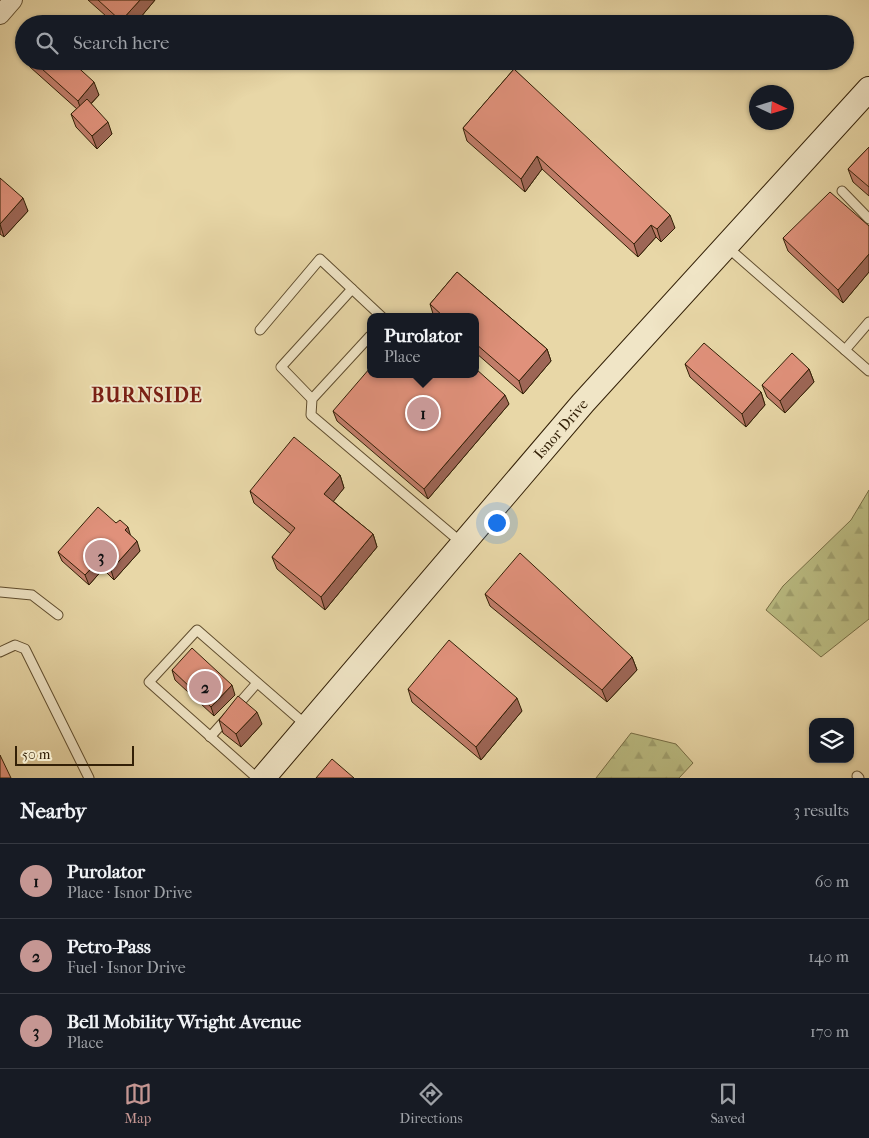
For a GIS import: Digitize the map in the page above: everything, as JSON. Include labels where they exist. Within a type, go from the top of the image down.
[{"type":"street","points":[[0,15],[13,0]]},
{"type":"street","name":"Isnor Drive","points":[[263,778],[583,403],[869,89]]},
{"type":"lane","points":[[842,192],[869,219]]},
{"type":"lane","points":[[726,246],[869,371]]},
{"type":"lane","points":[[260,330],[320,259],[378,313]]},
{"type":"lane","points":[[312,400],[281,367],[352,289]]},
{"type":"lane","points":[[845,350],[869,322]]},
{"type":"lane","points":[[367,339],[312,400],[311,415],[463,544]]},
{"type":"lane","points":[[0,592],[4,590],[32,595],[58,614]]},
{"type":"lane","points":[[257,778],[149,682],[198,630],[307,726]]},
{"type":"lane","points":[[0,652],[15,645],[25,649],[89,778]]},
{"type":"lane","points":[[210,737],[257,683]]},
{"type":"green space","points":[[869,490],[869,619],[821,657],[766,610],[783,586],[851,520]]},
{"type":"green space","points":[[631,733],[676,744],[693,763],[679,778],[596,778]]},
{"type":"building","points":[[98,0],[140,0],[126,15],[114,15]]},
{"type":"building","points":[[43,70],[81,70],[94,82],[78,101]]},
{"type":"building","points":[[515,70],[670,215],[657,229],[651,225],[634,244],[537,156],[521,179],[463,128]]},
{"type":"building","points":[[87,99],[108,122],[92,136],[71,114]]},
{"type":"building","points":[[869,147],[869,187],[848,169]]},
{"type":"building","points":[[0,178],[23,198],[0,224]]},
{"type":"building","points":[[830,192],[869,226],[869,254],[838,290],[783,238]]},
{"type":"building","points":[[457,272],[547,349],[519,381],[479,347],[479,313],[440,313],[430,304]]},
{"type":"building","points":[[704,343],[761,392],[742,414],[685,364]]},
{"type":"building","points":[[792,353],[809,369],[780,401],[762,385]]},
{"type":"building","points":[[367,371],[367,378],[479,378],[479,372],[505,395],[424,489],[333,411]]},
{"type":"building","points":[[294,437],[340,475],[324,494],[373,534],[321,597],[272,557],[295,528],[250,491]]},
{"type":"building","points":[[98,507],[116,523],[120,520],[128,527],[125,530],[137,541],[111,570],[99,560],[85,575],[58,552]]},
{"type":"building","points":[[520,553],[632,657],[602,690],[485,594]]},
{"type":"building","points":[[449,640],[517,698],[476,747],[408,689]]},
{"type":"building","points":[[192,648],[232,685],[211,707],[172,670]]},
{"type":"building","points":[[238,696],[257,712],[236,734],[219,720]]},
{"type":"building","points":[[0,755],[11,778],[0,778]]},
{"type":"building","points":[[332,759],[354,778],[316,778]]},
{"type":"place","name":"Purolator","points":[[423,413]]},
{"type":"place","name":"Bell Mobility Wright Avenue","points":[[101,556]]},
{"type":"place","name":"Petro-Pass","points":[[205,687]]},
{"type":"district","name":"BURNSIDE","points":[[147,395]]}]
